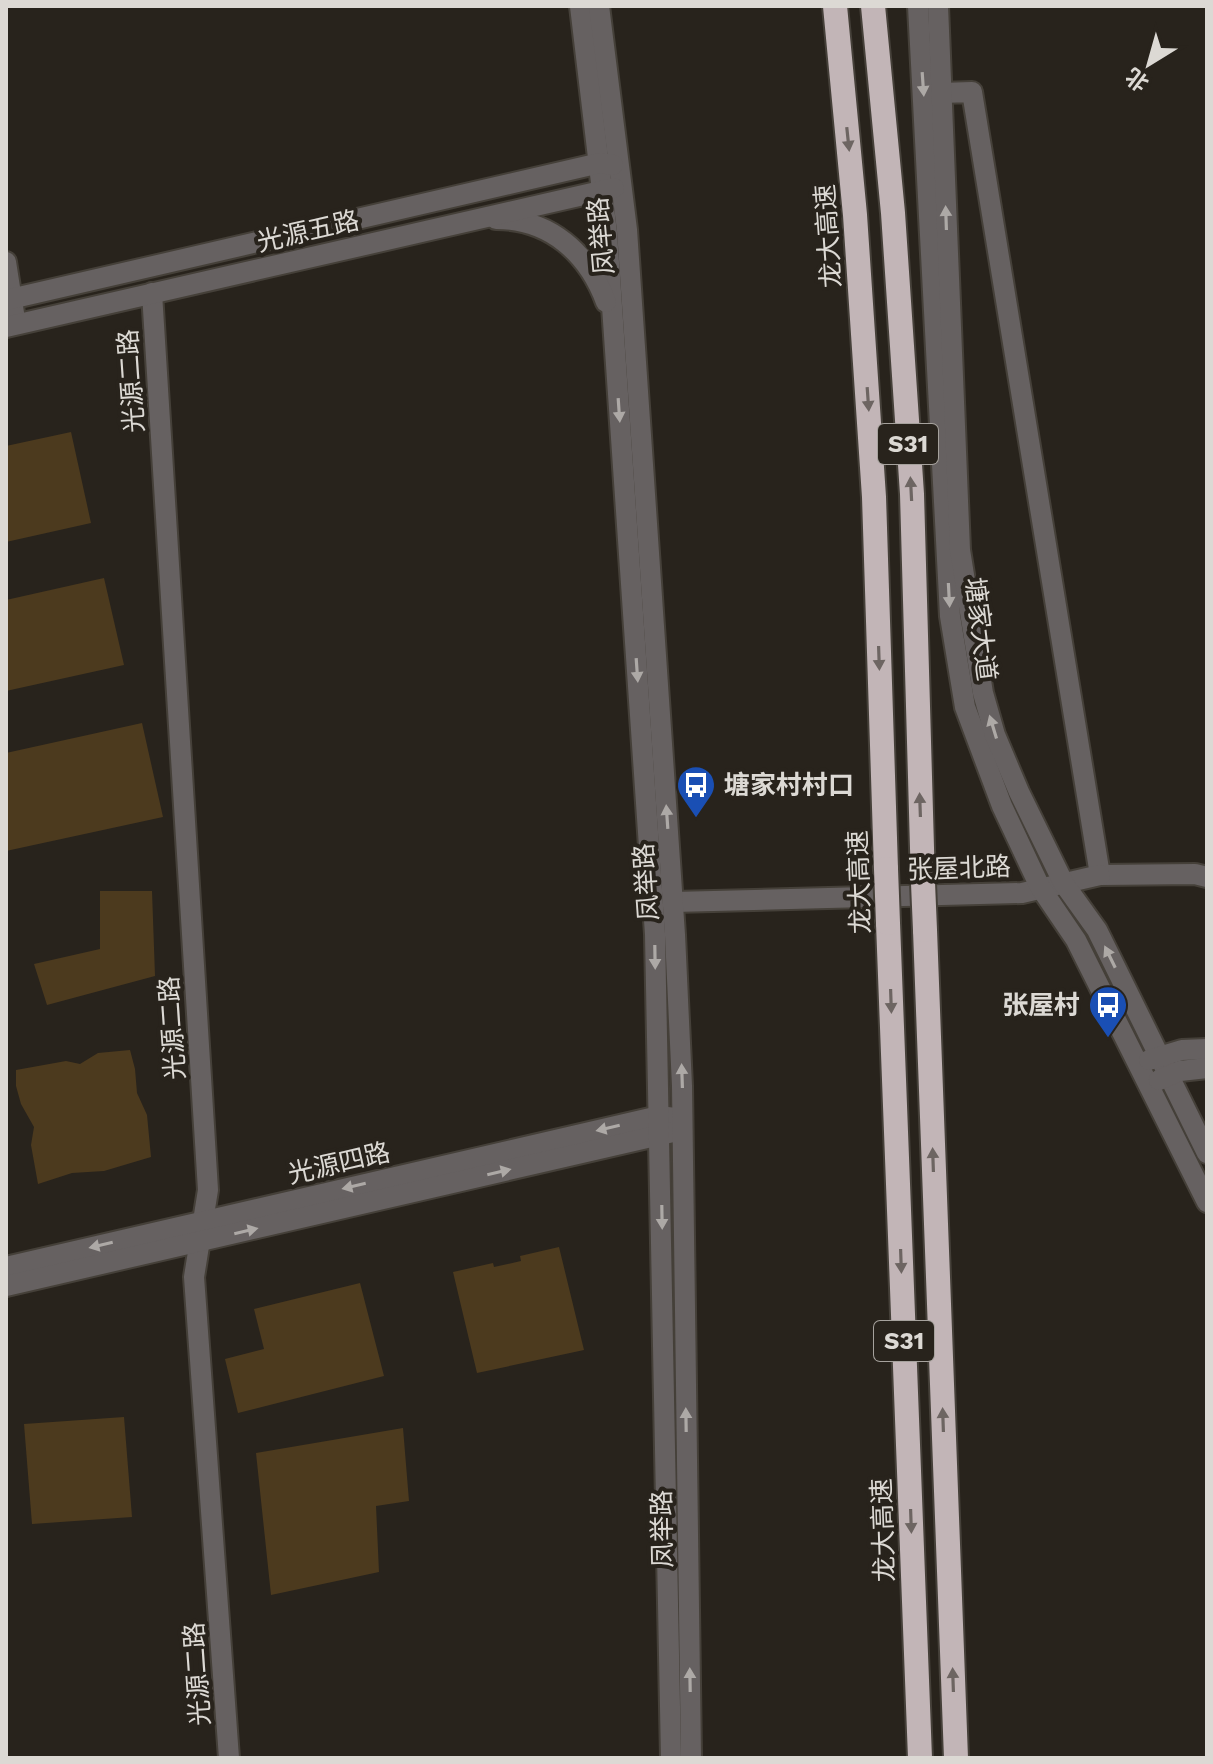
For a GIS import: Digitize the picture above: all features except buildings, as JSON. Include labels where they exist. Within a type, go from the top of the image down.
[{"type":"highway","name":"龙大高速","points":[[835,6],[855,215],[874,497],[920,1758]]},
{"type":"highway","name":"S31","points":[[873,6],[893,213],[912,494],[923,883],[956,1758]]},
{"type":"street","name":"凤举路","points":[[580,6],[611,177],[627,230],[673,902],[682,1126],[691,1758]]},
{"type":"street","name":"凤举路","points":[[599,6],[611,177],[614,333],[655,934],[671,1758]]},
{"type":"street","name":"塘家大道","points":[[918,6],[948,577],[954,647],[965,707],[1002,806],[1040,887],[1076,940],[1207,1202]]},
{"type":"street","name":"塘家大道","points":[[938,6],[960,550],[975,653],[995,735],[1019,792],[1064,884],[1097,930],[1207,1153]]},
{"type":"street","points":[[941,93],[972,92],[1100,875]]},
{"type":"street","name":"光源五路","points":[[10,326],[476,219],[611,177]]},
{"type":"street","name":"光源五路","points":[[9,300],[611,177]]},
{"type":"street","points":[[476,219],[505,219],[537,226],[567,242],[592,270],[605,299],[614,333]]},
{"type":"street","points":[[6,262],[10,326]]},
{"type":"street","name":"光源二路","points":[[152,293],[208,1190],[194,1277],[229,1758]]},
{"type":"street","name":"张屋北路","points":[[673,902],[1022,893],[1100,875],[1195,874],[1207,877]]},
{"type":"street","points":[[1138,1064],[1182,1050],[1207,1049]]},
{"type":"street","points":[[1148,1085],[1192,1069],[1207,1068]]},
{"type":"street","name":"光源四路","points":[[6,1267],[201,1231],[660,1126],[682,1126]]},
{"type":"street","name":"光源四路","points":[[6,1286],[201,1231]]},
{"type":"place","name":"塘家村村口","points":[[696,819]]},
{"type":"place","name":"张屋村","points":[[1108,1039]]}]
